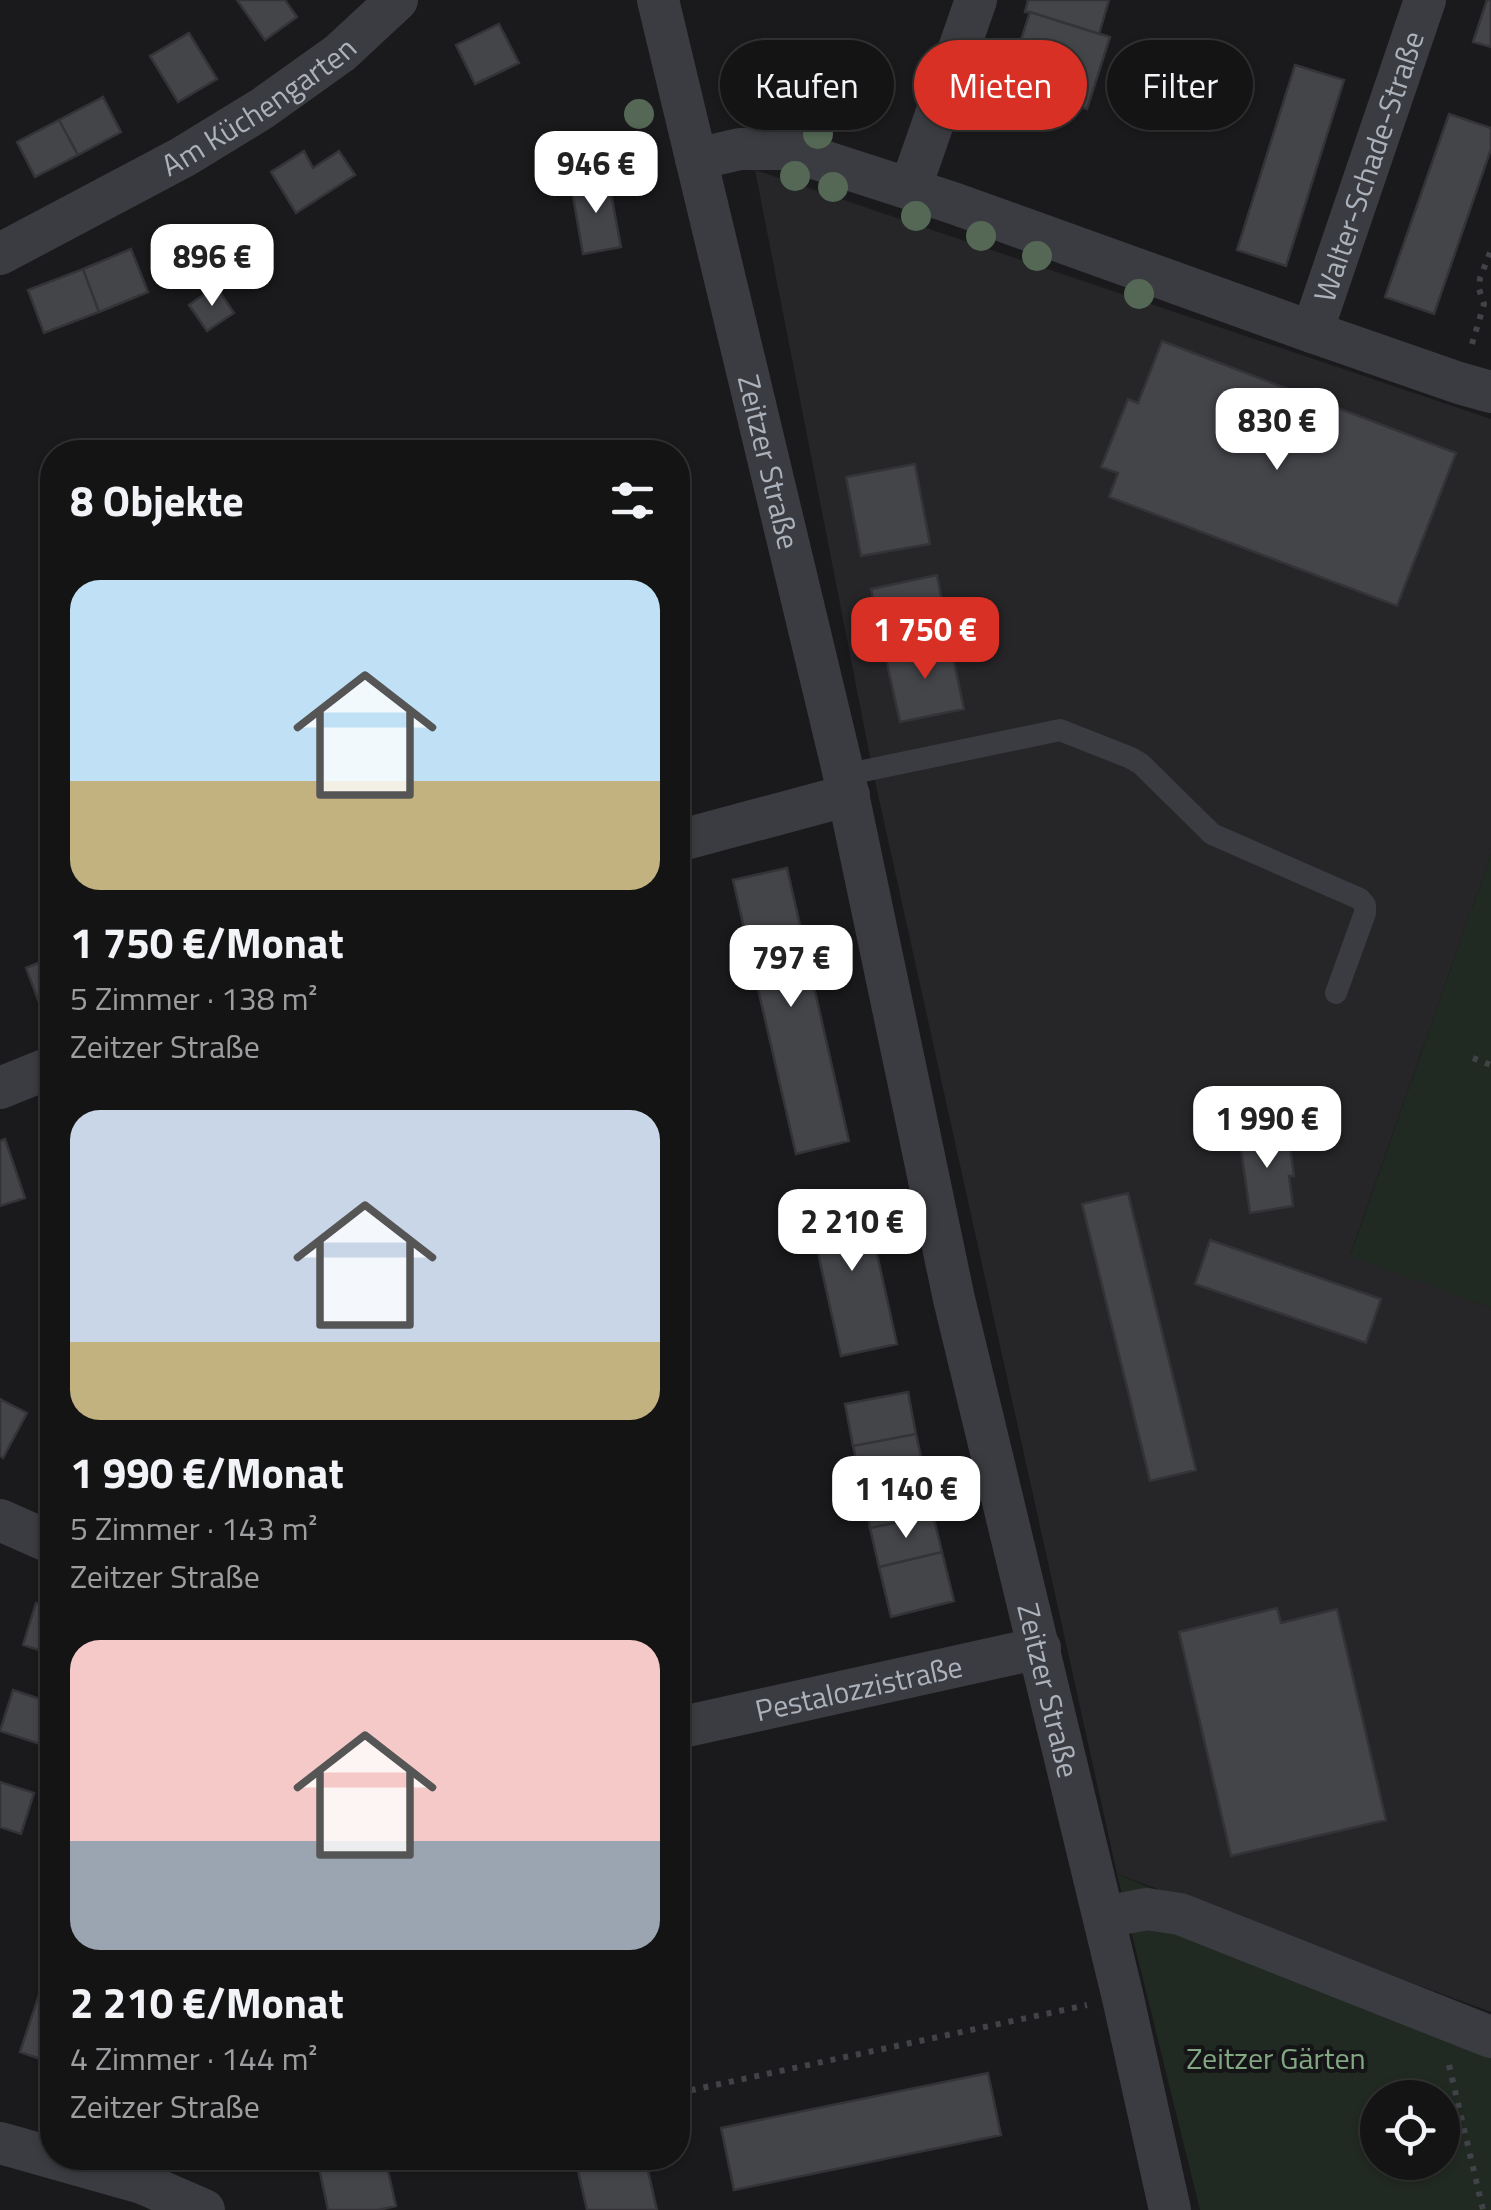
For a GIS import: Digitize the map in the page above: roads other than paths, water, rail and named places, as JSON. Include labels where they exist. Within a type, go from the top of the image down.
[{"type":"street","name":"Am Küchengarten","points":[[0,254],[183,157],[263,108],[340,53],[397,0]]},
{"type":"street","name":"Zeitzer Straße","points":[[658,0],[847,784],[954,1299],[1104,1917],[1170,2210]]},
{"type":"street","points":[[910,189],[976,0]]},
{"type":"street","name":"Walter-Schade-Straße","points":[[1312,332],[1426,0]]},
{"type":"street","points":[[696,159],[740,149],[786,148],[1475,388]]},
{"type":"street","points":[[690,837],[847,784]]},
{"type":"street","points":[[0,1088],[40,1072]]},
{"type":"street","points":[[0,1520],[40,1538]]},
{"type":"street","name":"Pestalozzistraße","points":[[690,1725],[1040,1648]]},
{"type":"street","points":[[1104,1917],[1147,1909],[1180,1914],[1491,2036]]},
{"type":"street","points":[[0,2143],[40,2154]]},
{"type":"street","points":[[96,2170],[142,2183],[204,2210]]},
{"type":"lane","points":[[847,784],[1060,730],[1131,758],[1212,834],[1360,899],[1365,913],[1336,993]]},
{"type":"park label","name":"Zeitzer Gärten","points":[[1276,2058]]}]
